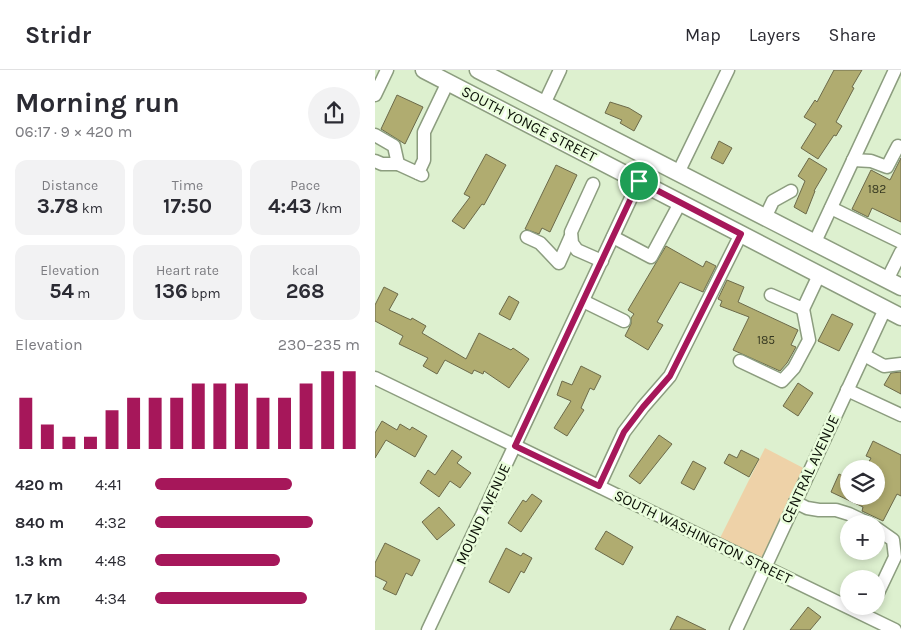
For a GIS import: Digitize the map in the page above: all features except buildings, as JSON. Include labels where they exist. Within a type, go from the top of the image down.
[{"type":"main road","name":"SOUTH YONGE STREET","points":[[424,70],[901,317]]},
{"type":"main road","name":"SOUTH YONGE STREET","points":[[478,70],[894,284]]},
{"type":"main road","points":[[501,110],[525,110],[537,108],[544,104]]},
{"type":"main road","points":[[885,309],[901,304]]},
{"type":"street","points":[[375,95],[387,70]]},
{"type":"street","points":[[544,104],[560,70]]},
{"type":"street","points":[[678,173],[728,70]]},
{"type":"street","points":[[814,244],[895,70]]},
{"type":"street","points":[[375,161],[382,164],[398,164],[420,174],[424,160],[424,132],[448,82]]},
{"type":"street","points":[[375,135],[394,146],[398,164]]},
{"type":"street","points":[[853,160],[871,161],[887,167],[898,146]]},
{"type":"street","name":"MOUND AVENUE","points":[[428,630],[639,181]]},
{"type":"street","points":[[527,237],[540,243],[559,263],[593,184]]},
{"type":"street","points":[[765,218],[773,201],[791,191]]},
{"type":"street","points":[[613,237],[651,257],[680,202]]},
{"type":"street","points":[[831,208],[901,242]]},
{"type":"street","points":[[599,486],[624,432],[670,376],[741,234]]},
{"type":"street","points":[[571,236],[572,243],[577,250],[602,261]]},
{"type":"street","points":[[894,284],[901,252]]},
{"type":"street","points":[[740,361],[782,381],[794,368],[809,340],[803,309],[819,275]]},
{"type":"street","points":[[771,294],[803,309]]},
{"type":"street","points":[[583,301],[624,320]]},
{"type":"street","name":"CENTRAL AVENUE","points":[[736,630],[885,309]]},
{"type":"street","points":[[863,355],[884,366],[901,364]]},
{"type":"street","name":"SOUTH WASHINGTON STREET","points":[[375,378],[765,567],[840,599]]},
{"type":"street","points":[[847,390],[901,415]]},
{"type":"street","points":[[795,502],[819,510],[836,510],[851,515]]},
{"type":"street","points":[[885,534],[893,540],[895,557],[885,578]]},
{"type":"street","name":"SOUTH WASHINGTON STREET","points":[[874,615],[895,630]]},
{"type":"shaded area","points":[[765,448],[809,471],[765,567],[717,544]]},
{"type":"route","points":[[639,181],[741,234],[670,376],[624,432],[599,486],[515,446],[639,181]]}]
